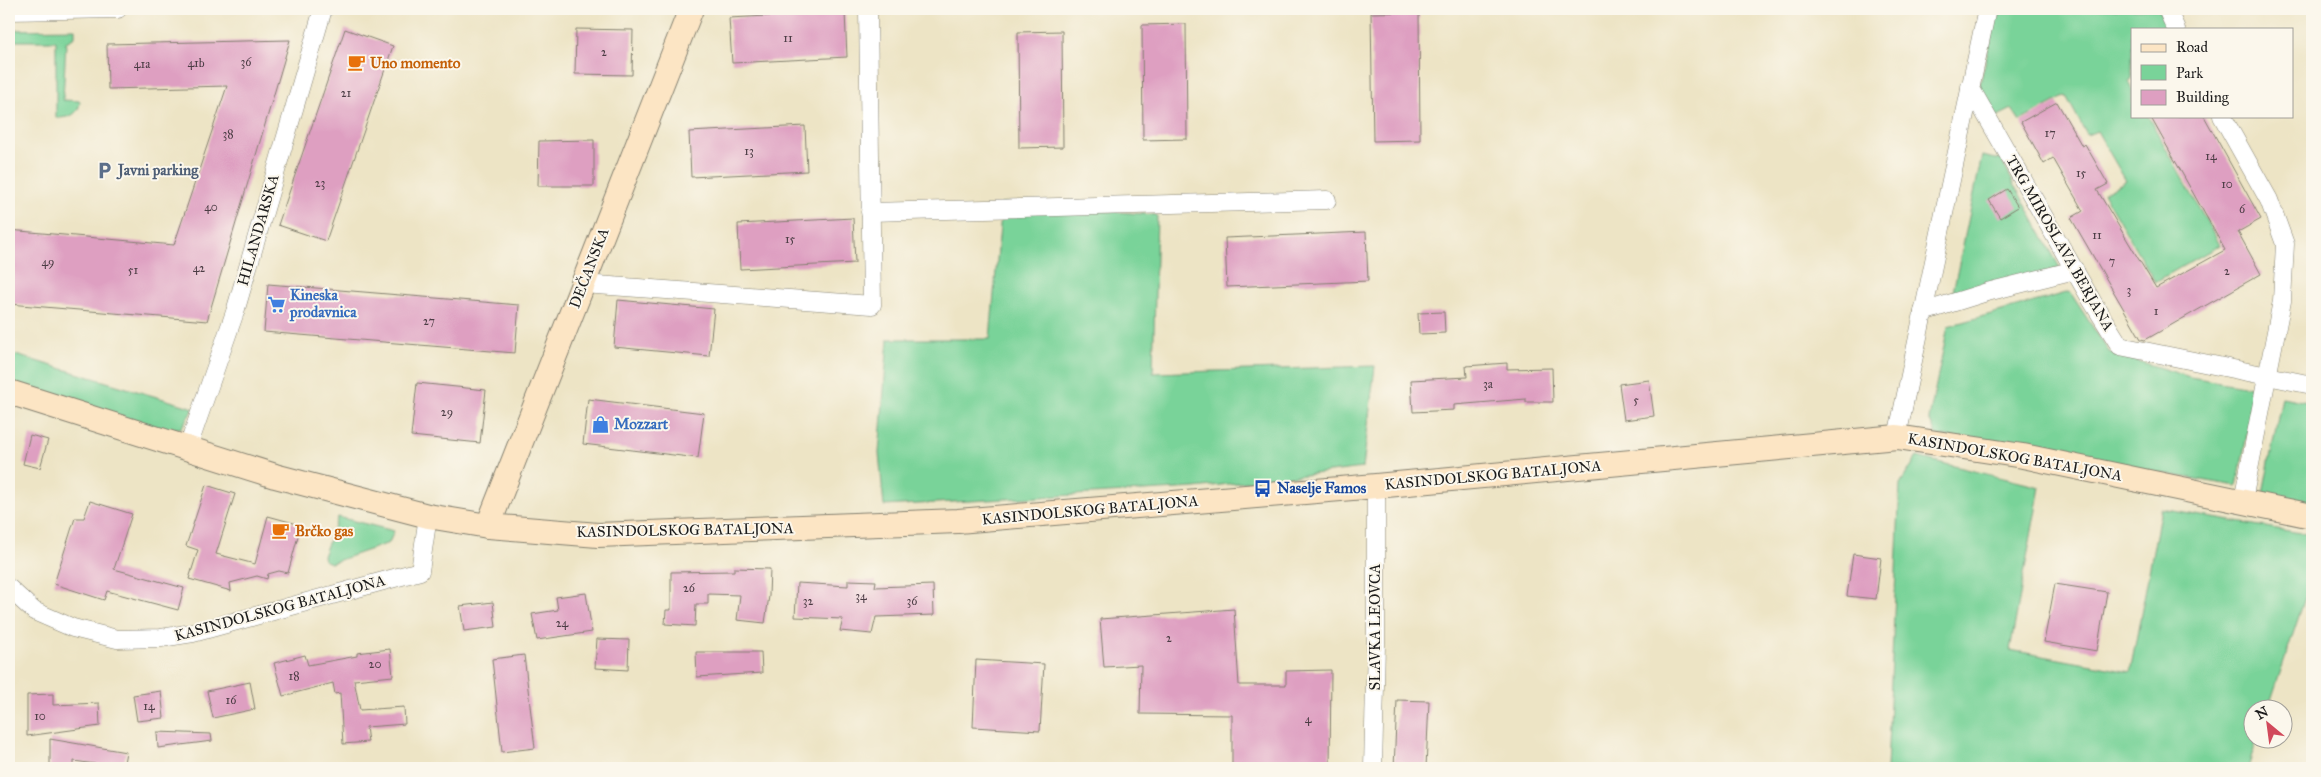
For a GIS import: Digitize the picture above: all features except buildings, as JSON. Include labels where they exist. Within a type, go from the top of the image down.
[{"type":"street","points":[[9,11],[118,9]]},
{"type":"street","name":"HILANDARSKA","points":[[187,450],[235,312],[323,9]]},
{"type":"street","name":"DEČANSKA","points":[[488,526],[691,9]]},
{"type":"street","points":[[583,284],[872,305],[868,9]]},
{"type":"street","points":[[1897,437],[1987,9]]},
{"type":"street","points":[[2166,9],[2176,28]]},
{"type":"street","name":"TRG MIROSLAVA BERJANA","points":[[1970,87],[2120,346],[2312,385]]},
{"type":"street","points":[[2223,118],[2269,200],[2285,244],[2282,301],[2243,500]]},
{"type":"street","points":[[870,212],[1327,200]]},
{"type":"street","points":[[1923,312],[1987,292],[2075,270]]},
{"type":"street","name":"KASINDOLSKOG BATALJONA","points":[[9,392],[187,450],[275,476],[428,516],[488,526],[598,535],[958,521],[1376,486],[1897,437],[2023,456],[2243,500],[2312,516]]},
{"type":"street","name":"SLAVKA LEOVCA","points":[[1373,768],[1376,644],[1376,486]]},
{"type":"street","name":"KASINDOLSKOG BATALJONA","points":[[9,588],[34,611],[47,618],[99,636],[128,639],[176,636],[420,571],[428,516]]},
{"type":"green space","points":[[1998,9],[2159,9],[2166,26],[2163,28],[2131,28],[2131,80],[2129,81],[2131,86],[2131,118],[2149,118],[2220,245],[2155,282],[2103,193],[2126,181],[2097,131],[2087,135],[2066,96],[2020,121],[2012,109],[1996,117],[1979,88]]},
{"type":"green space","points":[[75,29],[75,37],[66,42],[63,100],[80,101],[79,106],[73,115],[56,118],[56,41],[9,41],[9,30]]},
{"type":"green space","points":[[1982,156],[2001,160],[2060,268],[1951,301]]},
{"type":"green space","points":[[1002,203],[1157,215],[1153,373],[1375,366],[1363,468],[1195,488],[884,506],[879,453],[888,339],[990,339]]},
{"type":"green space","points":[[2070,292],[2109,352],[2190,377],[2256,388],[2237,486],[1936,435],[1929,419],[1948,326]]},
{"type":"green space","points":[[9,353],[194,408],[181,428],[157,430],[9,385]]},
{"type":"green space","points":[[2282,397],[2312,403],[2312,507],[2262,498]]},
{"type":"green space","points":[[1917,457],[2040,487],[2010,650],[2130,672],[2161,509],[2312,535],[2312,577],[2271,700],[2244,700],[2244,750],[2254,750],[2248,768],[1887,768],[1900,484]]},
{"type":"green space","points":[[338,517],[394,531],[389,543],[331,563],[324,560],[323,556]]},
{"type":"place","name":"Uno momento","points":[[356,63]]},
{"type":"place","name":"Javni parking","points":[[104,170]]},
{"type":"place","name":"Kineska prodavnica","points":[[276,304]]},
{"type":"place","name":"Mozzart","points":[[600,424]]},
{"type":"place","name":"Naselje Famos","points":[[1263,488]]},
{"type":"place","name":"Brčko gas","points":[[281,531]]}]
